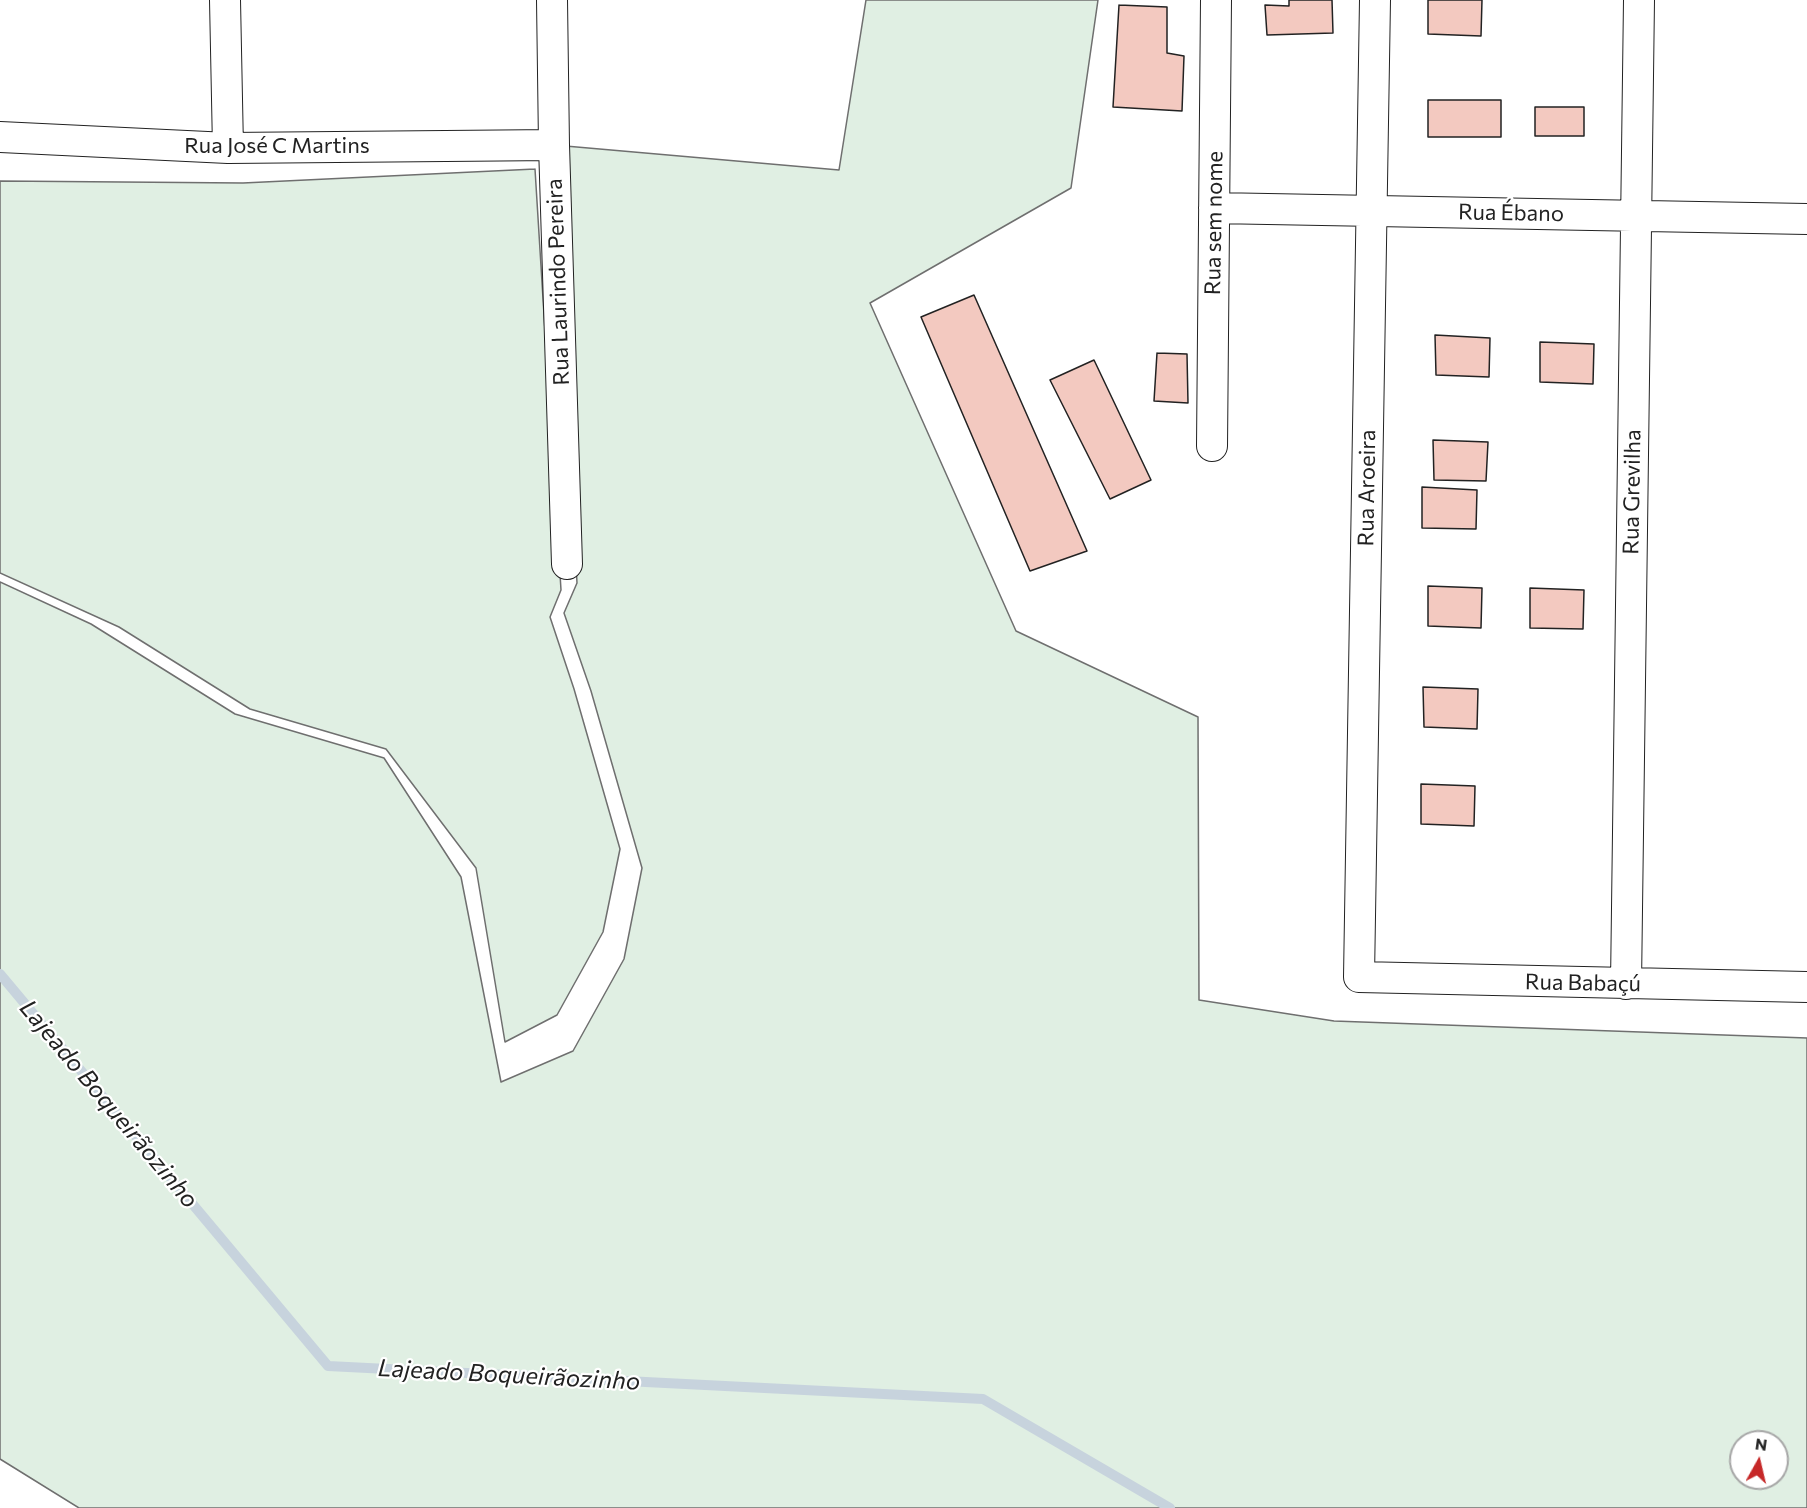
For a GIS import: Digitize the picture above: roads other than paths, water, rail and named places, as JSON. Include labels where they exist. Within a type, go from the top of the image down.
[{"type":"street","points":[[225,0],[228,148]]},
{"type":"street","name":"Rua Laurindo Pereira","points":[[552,0],[554,145],[567,564]]},
{"type":"street","name":"Rua sem nome","points":[[1212,446],[1216,0]]},
{"type":"street","name":"Rua Aroeira","points":[[1359,977],[1375,0]]},
{"type":"street","name":"Rua Grevilha","points":[[1626,984],[1639,0]]},
{"type":"street","name":"Rua José C Martins","points":[[0,137],[228,148],[554,145]]},
{"type":"street","name":"Rua Ébano","points":[[1214,208],[1807,219]]},
{"type":"street","name":"Rua Babaçú","points":[[1359,977],[1807,987]]},
{"type":"waterway","name":"Lajeado Boqueirãozinho","points":[[0,974],[328,1366],[983,1399],[1170,1508]]}]
